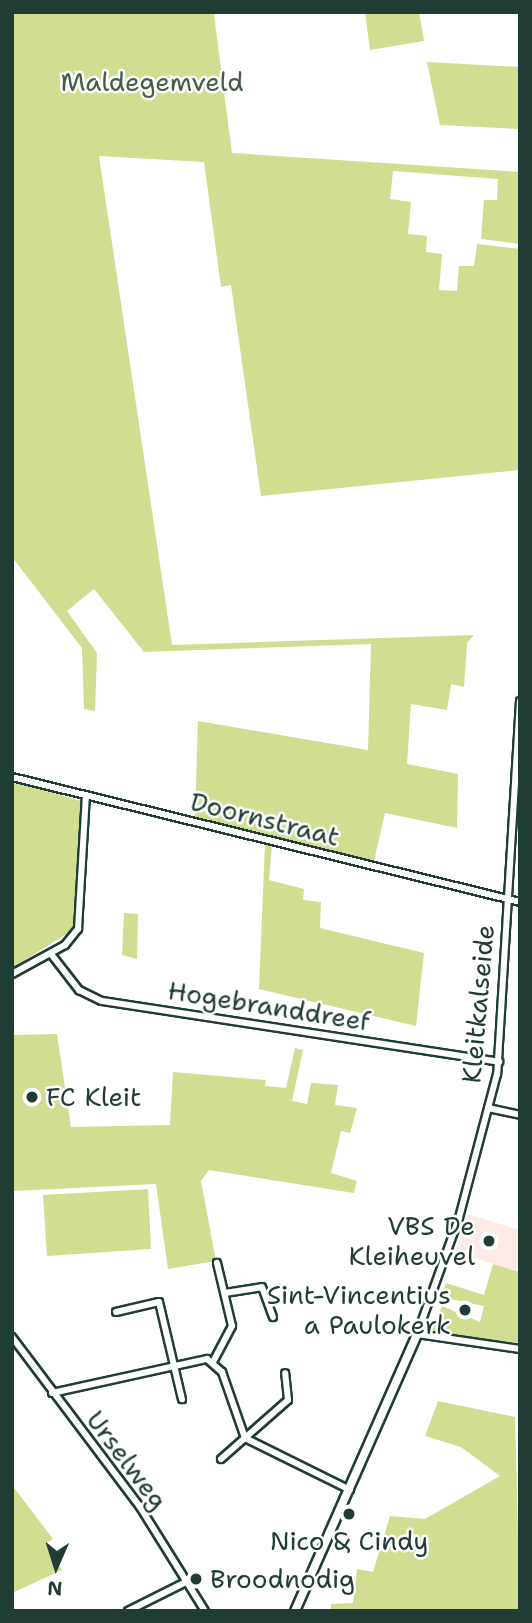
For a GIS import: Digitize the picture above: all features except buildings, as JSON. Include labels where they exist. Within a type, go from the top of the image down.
[{"type":"street","name":"Kleitkalseide","points":[[295,1611],[417,1334],[455,1229],[488,1108],[499,1062],[520,701]]},
{"type":"street","name":"Doornstraat","points":[[12,777],[520,902]]},
{"type":"street","points":[[12,974],[51,954],[71,940],[79,922],[86,795]]},
{"type":"street","name":"Hogebranddreef","points":[[51,954],[79,990],[102,1001],[499,1062]]},
{"type":"street","points":[[488,1108],[520,1115]]},
{"type":"street","points":[[213,1362],[232,1326],[217,1263]]},
{"type":"street","points":[[225,1293],[262,1287],[273,1317]]},
{"type":"street","points":[[116,1312],[159,1303],[182,1399]]},
{"type":"street","points":[[417,1334],[520,1349]]},
{"type":"street","name":"Urselweg","points":[[12,1337],[188,1581],[205,1611]]},
{"type":"street","points":[[52,1393],[173,1364],[213,1362]]},
{"type":"street","points":[[213,1362],[245,1438],[350,1490]]},
{"type":"street","points":[[221,1459],[288,1400],[285,1373]]},
{"type":"street","points":[[128,1611],[188,1581]]},
{"type":"shaded area","name":"VBS De Kleiheuvel","points":[[467,1214],[520,1230],[520,1272],[456,1252]]},
{"type":"green space","name":"Maldegemveld","points":[[12,12],[222,12],[214,15],[232,153],[520,172],[520,244],[481,239],[484,200],[497,200],[498,179],[393,171],[390,199],[411,202],[408,234],[427,236],[426,252],[442,254],[439,290],[457,291],[459,266],[474,266],[477,244],[520,249],[520,470],[261,496],[231,285],[221,287],[204,162],[99,156],[172,645],[474,635],[467,643],[464,687],[451,684],[447,710],[411,704],[407,764],[458,774],[457,828],[385,813],[374,861],[195,818],[198,721],[368,750],[371,644],[144,652],[94,589],[67,611],[97,653],[95,711],[84,709],[82,648],[12,557]]},
{"type":"green space","points":[[365,12],[419,12],[424,41],[370,50]]},
{"type":"green space","points":[[427,62],[520,67],[520,129],[440,125]]},
{"type":"green space","points":[[12,780],[81,801],[73,930],[12,968]]},
{"type":"green space","points":[[265,844],[272,846],[269,880],[304,889],[303,900],[321,902],[320,928],[424,953],[416,1026],[259,989]]},
{"type":"green space","points":[[124,913],[138,914],[137,959],[122,955]]},
{"type":"green space","points":[[57,1034],[71,1127],[170,1125],[173,1072],[266,1080],[265,1086],[286,1088],[295,1048],[303,1050],[292,1101],[307,1104],[311,1083],[338,1085],[335,1105],[357,1108],[350,1133],[341,1131],[331,1173],[357,1181],[354,1193],[209,1170],[201,1181],[216,1261],[168,1269],[156,1184],[12,1191],[12,1035]]},
{"type":"green space","points":[[148,1189],[151,1249],[47,1256],[43,1195]]},
{"type":"green space","points":[[493,1264],[520,1272],[520,1343],[431,1333],[442,1306],[480,1322],[484,1306],[445,1298],[444,1288],[446,1283],[484,1295]]},
{"type":"green space","points":[[438,1401],[515,1417],[520,1611],[331,1611],[331,1604],[353,1603],[357,1569],[373,1572],[390,1516],[425,1519],[500,1476],[461,1447],[425,1436]]},
{"type":"green space","points":[[12,1485],[53,1539],[46,1543],[62,1570],[12,1593]]},
{"type":"place","name":"FC Kleit","points":[[32,1097]]},
{"type":"place","name":"VBS De Kleiheuvel","points":[[489,1241]]},
{"type":"place","name":"Sint-Vincentius a Paulokerk","points":[[465,1310]]},
{"type":"place","name":"Nico & Cindy","points":[[349,1514]]},
{"type":"place","name":"Broodnodig","points":[[196,1579]]}]
